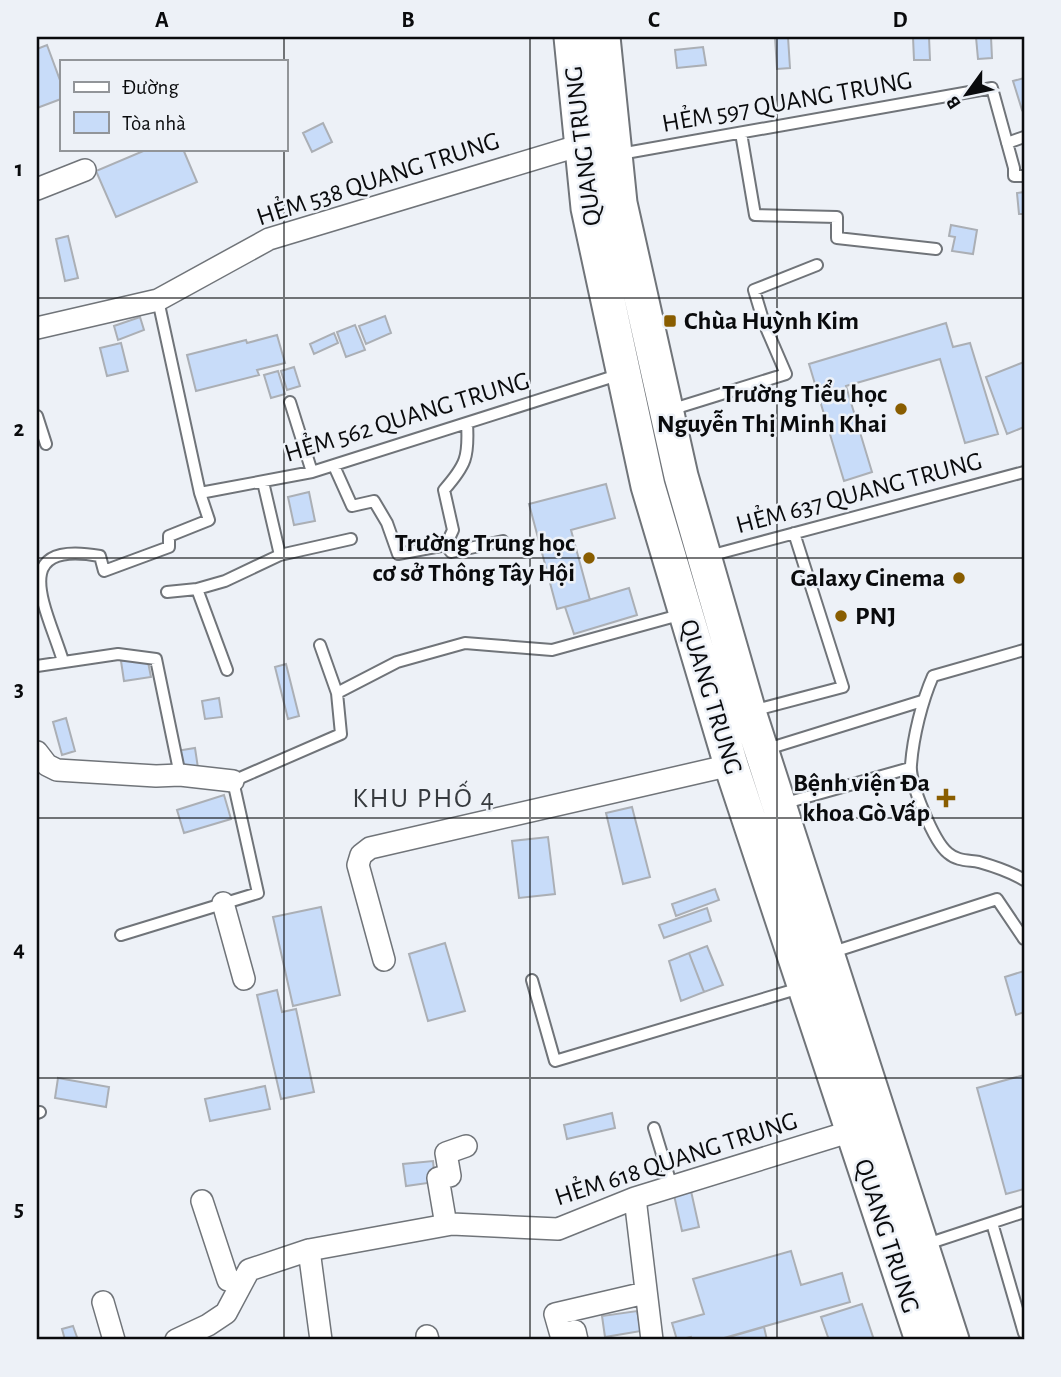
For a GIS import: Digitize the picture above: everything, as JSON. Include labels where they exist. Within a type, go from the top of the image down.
[{"type":"main road","name":"QUANG TRUNG","points":[[571,37],[588,208],[648,486],[731,765],[922,1340]]},
{"type":"main road","name":"QUANG TRUNG","points":[[603,37],[620,203],[681,476],[762,753],[953,1340]]},
{"type":"main road","points":[[673,568],[705,557]]},
{"type":"main road","points":[[731,765],[762,753]]},
{"type":"street","name":"HẺM 538 QUANG TRUNG","points":[[37,328],[158,300],[269,239],[581,145]]},
{"type":"street","points":[[37,189],[85,170]]},
{"type":"street","points":[[37,752],[47,765],[57,769],[180,775],[233,781]]},
{"type":"street","points":[[384,960],[358,865],[361,855],[370,848],[731,765]]},
{"type":"street","points":[[223,903],[244,979]]},
{"type":"street","name":"HẺM 618 QUANG TRUNG","points":[[176,1340],[226,1314],[250,1270],[309,1250],[446,1225],[558,1229],[635,1198],[852,1131]]},
{"type":"street","points":[[446,1225],[439,1178],[450,1177],[446,1153],[466,1146]]},
{"type":"street","points":[[635,1198],[652,1340]]},
{"type":"street","points":[[202,1200],[228,1280],[241,1283]]},
{"type":"street","points":[[309,1250],[321,1340]]},
{"type":"street","points":[[577,1340],[575,1332],[561,1335],[555,1314],[645,1293]]},
{"type":"street","points":[[103,1302],[114,1340]]},
{"type":"lane","name":"HẺM 597 QUANG TRUNG","points":[[614,155],[992,88],[1014,176],[1024,176]]},
{"type":"lane","points":[[741,133],[755,215],[837,217],[837,238],[936,248]]},
{"type":"lane","points":[[1007,143],[1024,137]]},
{"type":"lane","points":[[667,411],[786,374],[764,323],[754,290],[817,265]]},
{"type":"lane","points":[[63,661],[39,583],[41,567],[48,559],[77,553],[100,556],[104,571],[169,547],[169,536],[209,520],[200,493],[158,300]]},
{"type":"lane","name":"HẺM 562 QUANG TRUNG","points":[[200,493],[334,466],[624,373]]},
{"type":"lane","points":[[290,402],[312,472]]},
{"type":"lane","points":[[37,416],[46,444]]},
{"type":"lane","points":[[446,545],[453,530],[444,490],[458,474],[469,451],[467,423]]},
{"type":"lane","points":[[334,466],[352,506],[374,501],[387,523],[398,554],[446,545]]},
{"type":"lane","name":"HẺM 637 QUANG TRUNG","points":[[705,557],[1024,472]]},
{"type":"lane","points":[[263,482],[280,555]]},
{"type":"lane","points":[[750,712],[843,687],[794,534]]},
{"type":"lane","points":[[167,592],[197,589],[225,582],[280,555],[351,539]]},
{"type":"lane","points":[[446,545],[451,552],[503,541]]},
{"type":"lane","points":[[197,589],[227,670]]},
{"type":"lane","points":[[337,693],[397,662],[465,643],[552,650],[685,613]]},
{"type":"lane","points":[[121,935],[258,893],[233,781],[341,734],[337,693],[320,645]]},
{"type":"lane","points":[[1024,650],[933,676],[922,701],[910,768],[929,828],[948,854],[961,860],[979,862],[1024,880]]},
{"type":"lane","points":[[37,666],[118,654],[156,659],[180,775]]},
{"type":"lane","points":[[762,753],[922,701]]},
{"type":"lane","points":[[779,805],[910,768]]},
{"type":"lane","points":[[827,953],[997,899],[1024,939]]},
{"type":"lane","points":[[532,980],[555,1061],[805,986]]},
{"type":"lane","points":[[654,1128],[671,1187]]},
{"type":"lane","points":[[921,1246],[1024,1212]]},
{"type":"lane","points":[[992,1223],[1024,1332]]},
{"type":"building","points":[[775,37],[788,37],[790,68],[777,69]]},
{"type":"building","points":[[913,37],[929,37],[930,60],[914,60]]},
{"type":"building","points":[[976,37],[991,37],[992,58],[978,59]]},
{"type":"building","points":[[47,45],[60,80],[60,99],[37,108],[37,49]]},
{"type":"building","points":[[703,47],[706,65],[677,68],[675,50]]},
{"type":"building","points":[[1024,78],[1024,109],[1022,110],[1013,81]]},
{"type":"building","points":[[323,123],[332,142],[312,152],[303,133]]},
{"type":"building","points":[[146,150],[183,150],[197,182],[116,217],[96,171]]},
{"type":"building","points":[[1024,192],[1024,214],[1019,214],[1017,193]]},
{"type":"building","points":[[951,225],[977,230],[973,254],[952,251],[955,237],[949,236]]},
{"type":"building","points":[[68,236],[78,278],[65,281],[56,239]]},
{"type":"building","points":[[385,316],[391,333],[366,344],[359,326]]},
{"type":"building","points":[[140,317],[144,330],[118,340],[114,326]]},
{"type":"building","points":[[946,323],[953,347],[970,343],[998,434],[965,443],[940,359],[846,386],[872,472],[844,481],[809,364]]},
{"type":"building","points":[[355,325],[365,350],[346,357],[337,332]]},
{"type":"building","points":[[334,333],[338,343],[314,354],[310,344]]},
{"type":"building","points":[[277,335],[285,363],[257,370],[259,375],[196,391],[187,355]]},
{"type":"building","points":[[121,343],[128,371],[107,376],[100,348]]},
{"type":"building","points":[[1024,362],[1024,427],[1007,434],[986,377]]},
{"type":"building","points":[[294,367],[300,386],[287,390],[281,371]]},
{"type":"building","points":[[278,371],[285,394],[271,398],[264,375]]},
{"type":"building","points":[[606,484],[615,518],[571,530],[590,600],[557,609],[529,504]]},
{"type":"building","points":[[309,492],[315,521],[294,525],[288,497]]},
{"type":"building","points":[[629,588],[637,615],[574,634],[565,607]]},
{"type":"building","points":[[147,657],[151,677],[124,681],[121,661]]},
{"type":"building","points":[[286,664],[299,716],[288,719],[275,667]]},
{"type":"building","points":[[219,698],[222,717],[205,719],[202,701]]},
{"type":"building","points":[[66,718],[75,751],[62,755],[53,722]]},
{"type":"building","points":[[195,748],[198,768],[179,770],[176,751]]},
{"type":"building","points":[[224,795],[231,819],[184,833],[177,810]]},
{"type":"building","points":[[632,807],[650,877],[623,884],[606,813]]},
{"type":"building","points":[[548,837],[555,894],[519,898],[512,841]]},
{"type":"building","points":[[715,889],[719,900],[676,916],[672,904]]},
{"type":"building","points":[[321,907],[340,995],[293,1006],[273,917]]},
{"type":"building","points":[[707,908],[711,921],[664,938],[659,925]]},
{"type":"building","points":[[445,943],[465,1011],[428,1021],[409,954]]},
{"type":"building","points":[[707,946],[723,985],[704,992],[689,953]]},
{"type":"building","points":[[689,953],[704,992],[681,1001],[669,961]]},
{"type":"building","points":[[1024,971],[1024,1012],[1016,1015],[1005,977]]},
{"type":"building","points":[[277,990],[282,1012],[296,1009],[314,1092],[281,1099],[257,995]]},
{"type":"building","points":[[1024,1075],[1024,1189],[1006,1194],[977,1088]]},
{"type":"building","points":[[58,1078],[109,1087],[106,1107],[55,1098]]},
{"type":"building","points":[[265,1086],[270,1109],[210,1121],[205,1099]]},
{"type":"building","points":[[612,1113],[615,1128],[567,1139],[564,1125]]},
{"type":"building","points":[[433,1161],[435,1182],[406,1186],[403,1164]]},
{"type":"building","points":[[691,1191],[699,1227],[682,1231],[674,1195]]},
{"type":"building","points":[[791,1251],[801,1285],[842,1273],[850,1302],[717,1340],[692,1340],[691,1337],[677,1340],[672,1323],[704,1314],[693,1279]]},
{"type":"building","points":[[862,1304],[874,1340],[829,1340],[821,1317]]},
{"type":"building","points":[[637,1311],[641,1331],[605,1337],[602,1316]]},
{"type":"building","points":[[73,1326],[78,1340],[65,1340],[62,1329]]},
{"type":"building","points":[[764,1327],[767,1340],[719,1340]]},
{"type":"place","name":"Chùa Huỳnh Kim","points":[[670,321]]},
{"type":"place","name":"Trường Tiểu học Nguyễn Thị Minh Khai","points":[[901,409]]},
{"type":"place","name":"Trường Trung học cơ sở Thông Tây Hội","points":[[589,558]]},
{"type":"place","name":"Galaxy Cinema","points":[[959,578]]},
{"type":"place","name":"PNJ","points":[[841,616]]},
{"type":"place","name":"Bệnh viện Đa khoa Gò Vấp","points":[[946,798]]},
{"type":"district","name":"KHU PHỐ 4","points":[[424,799]]}]
